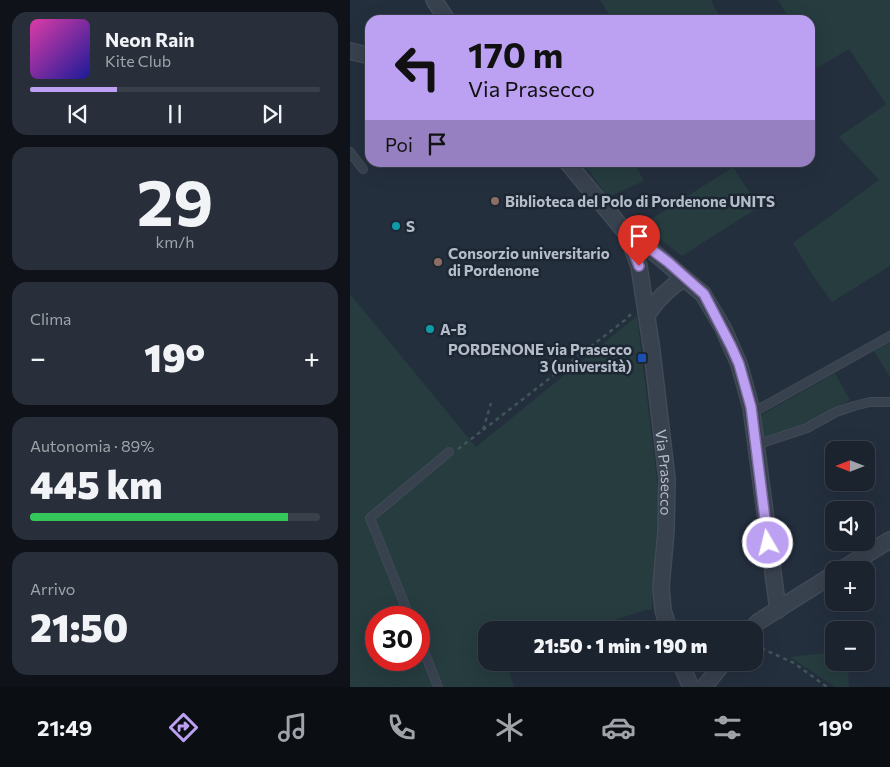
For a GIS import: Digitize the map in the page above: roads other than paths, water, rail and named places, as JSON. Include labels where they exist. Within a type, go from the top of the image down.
[{"type":"street","points":[[434,0],[444,15]]},
{"type":"street","points":[[350,51],[365,55]]},
{"type":"street","name":"Via Prasecco","points":[[571,167],[627,234],[639,266],[667,479],[666,531],[661,587],[663,610],[666,621]]},
{"type":"street","name":"Via Prasecco","points":[[627,234],[668,262],[704,294],[723,328],[739,364],[752,413],[778,610]]},
{"type":"street","points":[[646,310],[672,286],[684,278]]},
{"type":"street","points":[[856,561],[890,540]]},
{"type":"street","points":[[760,621],[825,580]]},
{"type":"street","points":[[684,671],[691,687]]},
{"type":"street","points":[[704,687],[717,671]]},
{"type":"lane","points":[[350,152],[363,169]]},
{"type":"lane","points":[[752,413],[890,336]]},
{"type":"lane","points":[[756,446],[807,428],[836,412],[854,406],[870,402],[890,402]]},
{"type":"lane","points":[[405,606],[370,518],[449,452]]},
{"type":"lane","points":[[430,666],[438,687]]},
{"type":"place","name":"Biblioteca del Polo di Pordenone UNITS","points":[[495,201]]},
{"type":"place","name":"S","points":[[396,226]]},
{"type":"place","name":"Consorzio universitario di Pordenone","points":[[438,262]]},
{"type":"place","name":"A-B","points":[[430,329]]},
{"type":"place","name":"PORDENONE via Prasecco 3 (università)","points":[[642,358]]}]
